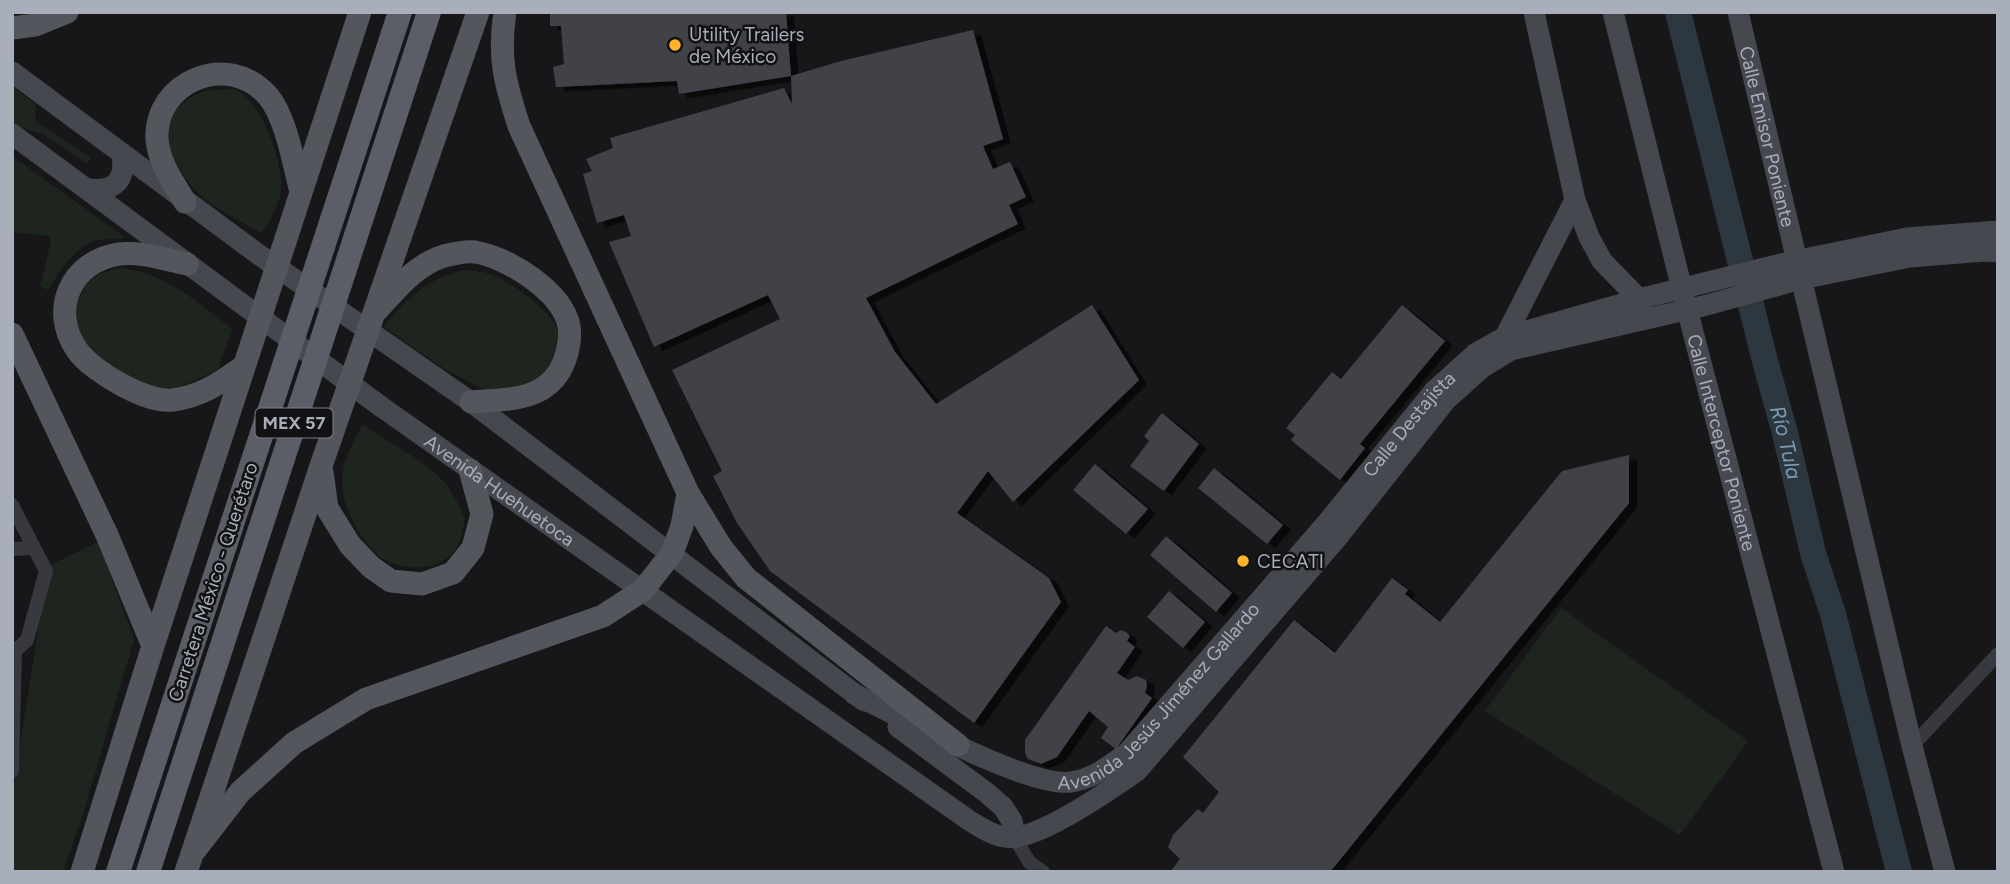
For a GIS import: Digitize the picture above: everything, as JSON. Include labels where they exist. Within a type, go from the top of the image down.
[{"type":"highway","name":"Carretera México - Querétaro","points":[[118,872],[400,12]]},
{"type":"highway","name":"Carretera México - Querétaro","points":[[148,872],[429,12]]},
{"type":"main road","points":[[12,28],[35,25],[67,12]]},
{"type":"main road","points":[[82,872],[360,12]]},
{"type":"main road","points":[[190,863],[321,466],[478,12]]},
{"type":"main road","points":[[505,12],[502,67],[519,126],[688,493],[721,547],[746,578],[958,745]]},
{"type":"main road","points":[[1534,12],[1574,200],[1602,261],[1641,309]]},
{"type":"main road","name":"Calle Interceptor Poniente","points":[[1613,12],[1693,298],[1834,872]]},
{"type":"main road","name":"Calle Emisor Poniente","points":[[1738,12],[1793,272],[1945,872]]},
{"type":"main road","points":[[12,72],[258,254],[471,402],[987,793],[1003,807],[1012,821],[1005,836]]},
{"type":"main road","points":[[186,202],[161,161],[157,136],[162,113],[176,92],[195,78],[213,73],[233,73],[253,81],[270,98],[280,118],[301,192]]},
{"type":"main road","name":"Avenida Huehuetoca","points":[[12,134],[470,470],[970,821],[1005,836]]},
{"type":"main road","points":[[88,189],[103,191],[117,183],[124,169],[122,154]]},
{"type":"main road","points":[[1508,343],[1574,200]]},
{"type":"main road","points":[[1793,272],[1907,238],[1998,231]]},
{"type":"main road","points":[[373,314],[414,271],[443,256],[473,251],[502,260],[528,275],[557,302],[569,325],[568,352],[558,376],[539,391],[514,398],[471,402]]},
{"type":"main road","points":[[1793,272],[1910,257],[1998,252]]},
{"type":"main road","points":[[187,264],[141,254],[121,253],[99,258],[80,271],[71,286],[65,307],[66,327],[78,351],[102,372],[136,393],[171,401],[208,391],[244,366]]},
{"type":"main road","name":"Calle Destajista","points":[[1331,531],[1446,400],[1508,343],[1793,272]]},
{"type":"main road","points":[[12,334],[107,535],[153,646]]},
{"type":"main road","points":[[321,466],[327,508],[350,545],[371,567],[391,581],[422,584],[453,573],[473,548],[482,514],[470,470]]},
{"type":"main road","points":[[190,863],[240,792],[294,743],[366,699],[603,616],[643,590],[672,553],[682,526],[688,493]]},
{"type":"main road","name":"Avenida Jesús Jiménez Gallardo","points":[[855,694],[958,745],[1037,779],[1069,783],[1096,775],[1127,753],[1331,531]]},
{"type":"main road","name":"Avenida Jesús Jiménez Gallardo","points":[[1005,836],[1036,831],[1095,800],[1137,771],[1331,531]]},
{"type":"street","points":[[12,505],[46,571],[27,640],[14,651],[12,771]]},
{"type":"street","points":[[12,549],[34,548]]},
{"type":"street","points":[[1912,746],[1998,654]]},
{"type":"street","name":"Avenida Huehuetoca","points":[[1005,836],[1028,862],[1043,872]]},
{"type":"shaded area","points":[[12,87],[35,104],[36,121],[91,158],[87,164],[45,135],[12,123]]},
{"type":"shaded area","points":[[233,89],[245,96],[262,119],[275,149],[281,189],[274,212],[261,233],[211,204],[197,192],[177,164],[168,141],[167,129],[176,110],[197,94]]},
{"type":"shaded area","points":[[12,156],[126,238],[101,239],[90,243],[75,253],[48,290],[40,286],[51,241],[49,236],[12,232]]},
{"type":"shaded area","points":[[118,268],[134,270],[165,281],[232,329],[218,370],[170,391],[150,388],[100,360],[76,331],[75,304],[87,284],[98,275]]},
{"type":"shaded area","points":[[465,270],[489,274],[509,284],[539,306],[554,322],[560,342],[549,378],[497,396],[446,370],[384,327],[419,291],[441,278]]},
{"type":"shaded area","points":[[362,424],[425,465],[450,490],[465,520],[459,544],[448,557],[430,566],[398,565],[380,557],[364,540],[346,505],[342,481],[346,458]]},
{"type":"shaded area","points":[[98,542],[134,639],[84,811],[63,872],[12,872],[12,797],[48,566]]},
{"type":"shaded area","points":[[1561,608],[1748,741],[1680,835],[1485,711]]},
{"type":"building","name":"Utility Trailers de México","points":[[550,12],[786,12],[791,76],[679,94],[677,81],[556,87],[553,67],[564,64],[561,26],[550,26]]},
{"type":"building","points":[[973,30],[1003,139],[983,146],[993,169],[1010,162],[1026,197],[1009,205],[1018,224],[866,298],[895,352],[936,404],[1092,305],[1139,380],[1013,502],[988,471],[957,513],[1049,578],[1061,602],[974,723],[770,571],[737,523],[713,476],[722,471],[672,370],[780,319],[768,295],[654,347],[609,242],[631,236],[624,215],[597,223],[583,174],[592,171],[586,159],[613,148],[610,138],[784,88],[792,104],[791,76],[841,61]]},
{"type":"building","points":[[1402,305],[1445,341],[1360,444],[1365,448],[1340,480],[1291,440],[1295,435],[1286,428],[1332,372],[1341,379]]},
{"type":"building","points":[[1162,413],[1199,444],[1164,491],[1130,466],[1149,441],[1144,436]]},
{"type":"building","points":[[1629,455],[1629,503],[1330,872],[1170,872],[1180,859],[1168,847],[1173,835],[1198,809],[1203,813],[1219,792],[1183,757],[1294,620],[1335,653],[1392,578],[1408,590],[1405,594],[1440,622],[1562,471]]},
{"type":"building","points":[[1095,464],[1148,509],[1126,534],[1073,490]]},
{"type":"building","points":[[1214,468],[1283,525],[1267,544],[1198,488]]},
{"type":"building","points":[[1166,536],[1232,593],[1216,612],[1150,555]]},
{"type":"building","points":[[1169,591],[1205,622],[1183,648],[1147,617]]},
{"type":"building","points":[[1106,626],[1116,633],[1121,630],[1126,632],[1130,636],[1127,641],[1135,647],[1117,673],[1128,680],[1137,676],[1146,680],[1145,693],[1152,698],[1116,749],[1101,738],[1108,727],[1089,711],[1057,757],[1041,764],[1028,759],[1025,740]]},
{"type":"waterway","name":"Río Tula","points":[[1678,12],[1813,553],[1833,614],[1899,872]]},
{"type":"place","name":"Utility Trailers de México","points":[[675,45]]},
{"type":"place","name":"CECATI","points":[[1243,561]]}]
